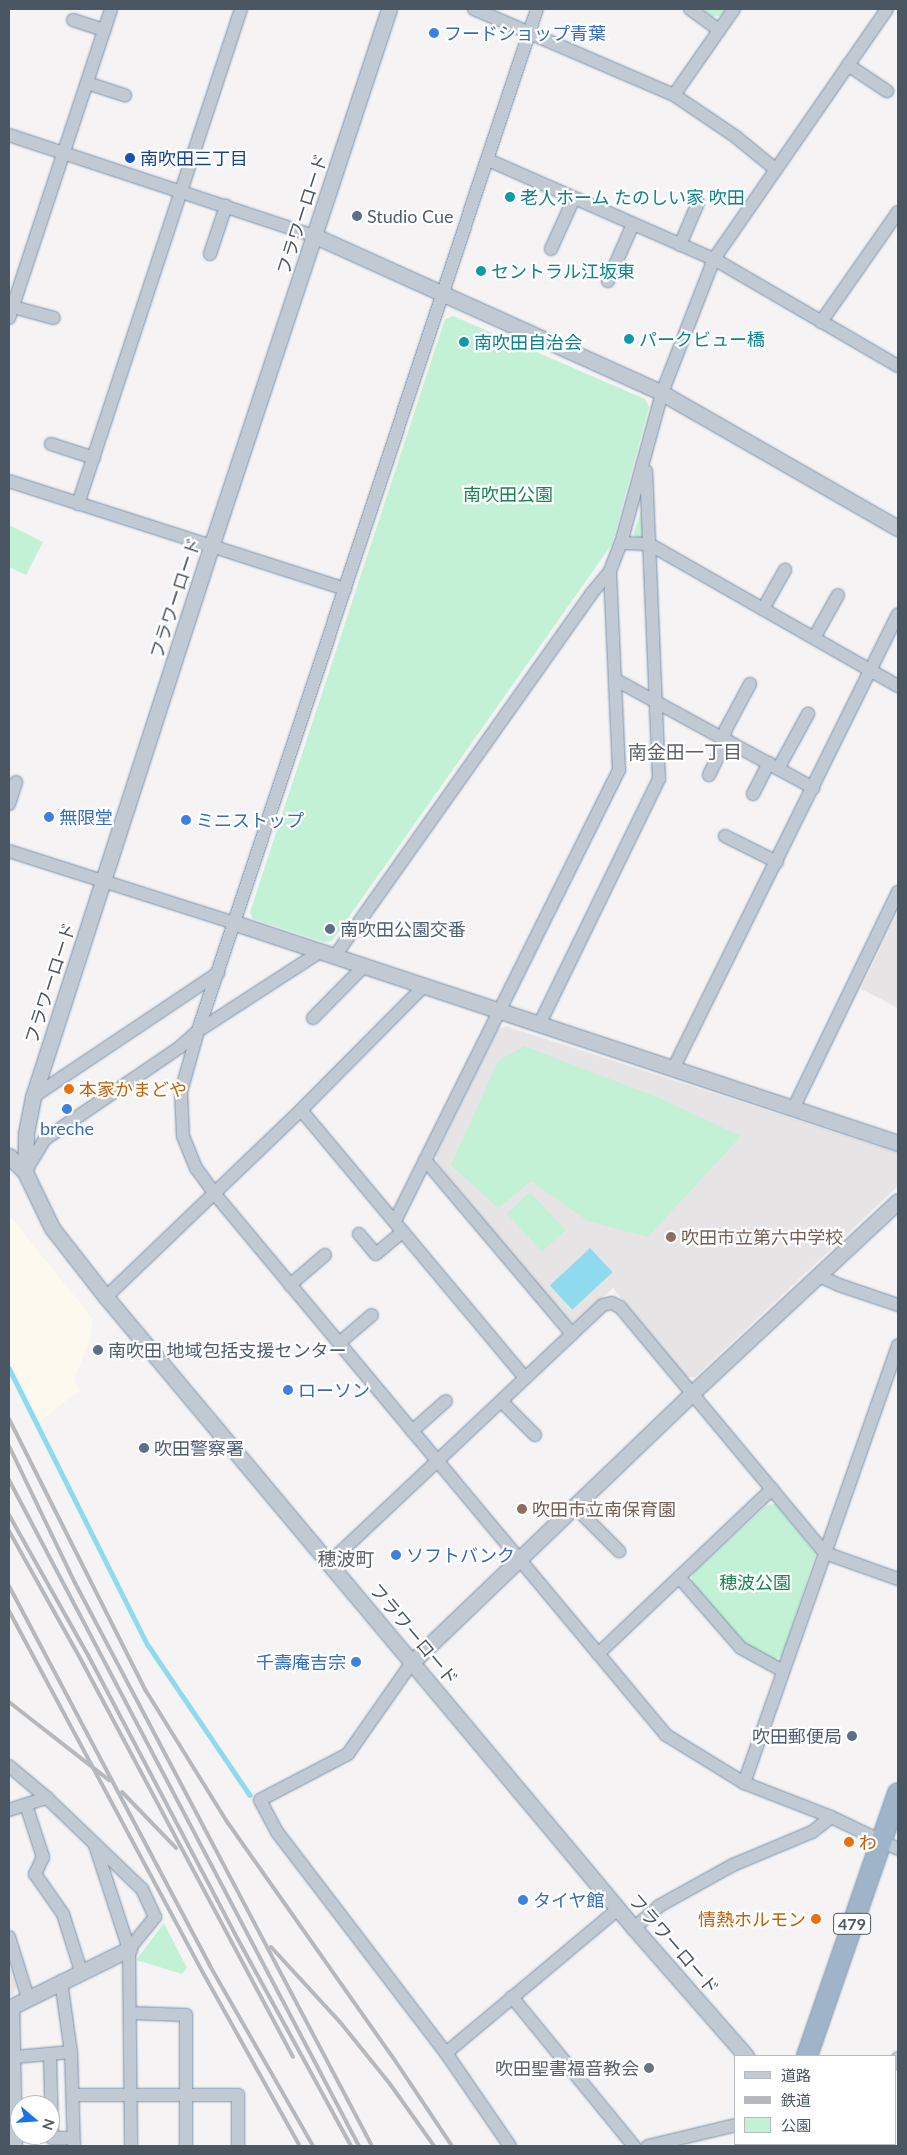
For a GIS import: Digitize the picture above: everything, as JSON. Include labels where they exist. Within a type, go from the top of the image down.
[{"type":"highway","name":"479","points":[[806,2055],[890,1845],[898,1793]]},
{"type":"street","points":[[54,318],[11,305],[64,154],[110,9]]},
{"type":"street","points":[[78,504],[241,9]]},
{"type":"street","name":"フラワーロード","points":[[389,9],[32,1097],[26,1133],[25,1172],[52,1228],[106,1297],[413,1661],[634,1928],[745,2055]]},
{"type":"street","points":[[474,9],[674,94],[736,137],[775,169]]},
{"type":"street","points":[[537,9],[198,1032],[181,1092],[183,1136],[196,1168],[214,1193],[666,1735],[744,1783],[831,1817],[890,1845]]},
{"type":"street","points":[[690,9],[719,30]]},
{"type":"street","points":[[674,94],[734,9]]},
{"type":"street","points":[[336,956],[585,602],[610,571],[622,543],[662,393],[714,259],[887,9]]},
{"type":"street","points":[[73,20],[104,30]]},
{"type":"street","points":[[848,65],[887,91]]},
{"type":"street","points":[[86,83],[125,95]]},
{"type":"street","points":[[9,136],[315,236],[662,393],[898,528]]},
{"type":"street","points":[[488,160],[714,259],[898,365]]},
{"type":"street","points":[[551,249],[574,198]]},
{"type":"street","points":[[680,245],[698,203]]},
{"type":"street","points":[[210,254],[226,206]]},
{"type":"street","points":[[821,322],[898,212]]},
{"type":"street","points":[[608,281],[632,224]]},
{"type":"street","points":[[51,444],[94,458]]},
{"type":"street","points":[[540,1023],[659,778],[645,461]]},
{"type":"street","points":[[9,481],[345,589]]},
{"type":"street","points":[[622,543],[649,544],[898,686]]},
{"type":"street","points":[[764,610],[785,570]]},
{"type":"street","points":[[359,1234],[376,1254],[399,1226],[425,1160],[619,770],[610,571]]},
{"type":"street","points":[[814,638],[838,595]]},
{"type":"street","points":[[674,1067],[898,614]]},
{"type":"street","points":[[616,680],[813,788]]},
{"type":"street","points":[[709,775],[721,750],[726,729],[750,684]]},
{"type":"street","points":[[754,794],[808,714]]},
{"type":"street","points":[[9,804],[16,782]]},
{"type":"street","points":[[725,836],[776,862]]},
{"type":"street","points":[[9,851],[365,965],[898,1143]]},
{"type":"street","points":[[794,1107],[898,892]]},
{"type":"street","points":[[9,1156],[25,1172],[46,1139],[180,1047],[198,1032],[321,951]]},
{"type":"street","points":[[312,1018],[365,965]]},
{"type":"street","points":[[32,1097],[218,973]]},
{"type":"street","points":[[106,1297],[301,1110],[424,985]]},
{"type":"street","points":[[301,1110],[526,1378]]},
{"type":"street","points":[[425,1160],[572,1334]]},
{"type":"street","points":[[510,2146],[446,2053],[277,1832],[260,1800],[348,1754],[413,1661],[692,1393],[898,1201]]},
{"type":"street","points":[[290,1285],[325,1255]]},
{"type":"street","points":[[819,1276],[839,1285],[898,1305]]},
{"type":"street","points":[[329,1563],[603,1305],[612,1303],[620,1307],[825,1553],[898,1579]]},
{"type":"street","points":[[339,1342],[372,1315]]},
{"type":"street","points":[[744,1783],[898,1345]]},
{"type":"street","points":[[412,1431],[446,1401]]},
{"type":"street","points":[[501,1401],[535,1435]]},
{"type":"street","points":[[598,1654],[772,1489]]},
{"type":"street","points":[[574,1506],[619,1551]]},
{"type":"street","points":[[679,1577],[741,1648],[783,1671]]},
{"type":"street","points":[[9,1766],[47,1798],[142,1889],[155,1917],[129,1949],[61,1980],[11,2007],[15,2057],[16,2144],[9,2144]]},
{"type":"street","points":[[9,1810],[47,1798]]},
{"type":"street","points":[[26,1805],[43,1857],[35,1874],[63,1914],[81,1971]]},
{"type":"street","points":[[634,1928],[659,1906],[733,1865],[812,1832],[831,1817]]},
{"type":"street","points":[[95,1845],[129,1949],[132,2146]]},
{"type":"street","points":[[446,2053],[618,1909]]},
{"type":"street","points":[[9,1937],[28,1998]]},
{"type":"street","points":[[60,2142],[74,2142],[71,2052],[61,1980]]},
{"type":"street","points":[[512,1997],[634,2146]]},
{"type":"street","points":[[130,2013],[186,2015],[186,2146]]},
{"type":"street","points":[[15,2057],[71,2052]]},
{"type":"street","points":[[50,2054],[51,2095]]},
{"type":"street","points":[[60,2105],[73,2101],[131,2095],[238,2095],[238,2146]]},
{"type":"street","points":[[648,2146],[734,2125]]},
{"type":"shaded area","points":[[898,912],[898,1008],[861,989]]},
{"type":"shaded area","name":"吹田市立第六中学校","points":[[506,1026],[898,1153],[898,1186],[695,1377],[686,1377],[613,1288],[574,1323],[566,1321],[437,1162],[436,1156],[498,1029]]},
{"type":"shaded area","points":[[9,1215],[93,1319],[90,1339],[74,1380],[80,1390],[40,1421],[9,1358]]},
{"type":"shaded area","points":[[9,1965],[16,1987],[13,1995],[9,1997]]},
{"type":"green space","points":[[702,9],[727,9],[723,15],[713,17]]},
{"type":"green space","name":"南吹田公園","points":[[453,316],[645,399],[649,407],[612,544],[332,941],[324,942],[253,919],[250,912],[445,319]]},
{"type":"green space","points":[[643,505],[645,536],[640,538],[633,535]]},
{"type":"green space","points":[[9,525],[43,542],[26,575],[9,567]]},
{"type":"green space","points":[[524,1046],[659,1098],[741,1136],[648,1237],[588,1221],[531,1181],[498,1208],[451,1165],[498,1061]]},
{"type":"green space","points":[[530,1192],[565,1230],[542,1252],[507,1214]]},
{"type":"green space","name":"穂波公園","points":[[775,1504],[816,1553],[782,1656],[773,1660],[744,1643],[691,1583],[693,1573],[767,1505]]},
{"type":"green space","points":[[164,1923],[187,1968],[182,1974],[136,1960]]},
{"type":"water","points":[[590,1248],[613,1272],[572,1310],[550,1286]]},
{"type":"waterway","points":[[9,1368],[148,1645],[250,1795]]},
{"type":"railway","points":[[9,1419],[146,1691],[228,1823],[392,2056],[452,2146]]},
{"type":"railway","points":[[9,1446],[75,1583],[372,2146]]},
{"type":"railway","points":[[9,1480],[359,2146]]},
{"type":"railway","points":[[9,1515],[88,1655],[235,1934],[351,2146]]},
{"type":"railway","points":[[9,1531],[80,1658],[293,2057]]},
{"type":"railway","points":[[9,1586],[210,1966],[313,2146]]},
{"type":"railway","points":[[9,1611],[202,1971],[300,2146]]},
{"type":"railway","points":[[9,1702],[109,1780]]},
{"type":"railway","points":[[122,1792],[176,1848]]},
{"type":"railway","points":[[271,1947],[340,2022],[390,2084],[434,2146]]},
{"type":"place","name":"フードショップ青葉","points":[[434,33]]},
{"type":"place","name":"南吹田三丁目","points":[[130,158]]},
{"type":"place","name":"老人ホーム たのしい家 吹田","points":[[510,197]]},
{"type":"place","name":"Studio Cue","points":[[357,216]]},
{"type":"place","name":"セントラル江坂東","points":[[481,271]]},
{"type":"place","name":"パークビュー橋","points":[[629,339]]},
{"type":"place","name":"南吹田自治会","points":[[464,342]]},
{"type":"place","name":"無限堂","points":[[49,817]]},
{"type":"place","name":"ミニストップ","points":[[186,820]]},
{"type":"place","name":"南吹田公園交番","points":[[330,929]]},
{"type":"place","name":"本家かまどや","points":[[69,1089]]},
{"type":"place","name":"breche","points":[[67,1109]]},
{"type":"place","name":"吹田市立第六中学校","points":[[671,1237]]},
{"type":"place","name":"南吹田 地域包括支援センター","points":[[98,1350]]},
{"type":"place","name":"ローソン","points":[[288,1390]]},
{"type":"place","name":"吹田警察署","points":[[144,1448]]},
{"type":"place","name":"吹田市立南保育園","points":[[522,1509]]},
{"type":"place","name":"ソフトバンク","points":[[396,1555]]},
{"type":"place","name":"千壽庵吉宗","points":[[356,1662]]},
{"type":"place","name":"吹田郵便局","points":[[852,1736]]},
{"type":"place","name":"わ","points":[[849,1842]]},
{"type":"place","name":"タイヤ館","points":[[523,1900]]},
{"type":"place","name":"情熱ホルモン","points":[[816,1919]]},
{"type":"place","name":"吹田聖書福音教会","points":[[649,2068]]},
{"type":"district","name":"南金田一丁目","points":[[685,752]]},
{"type":"district","name":"穂波町","points":[[346,1559]]}]
